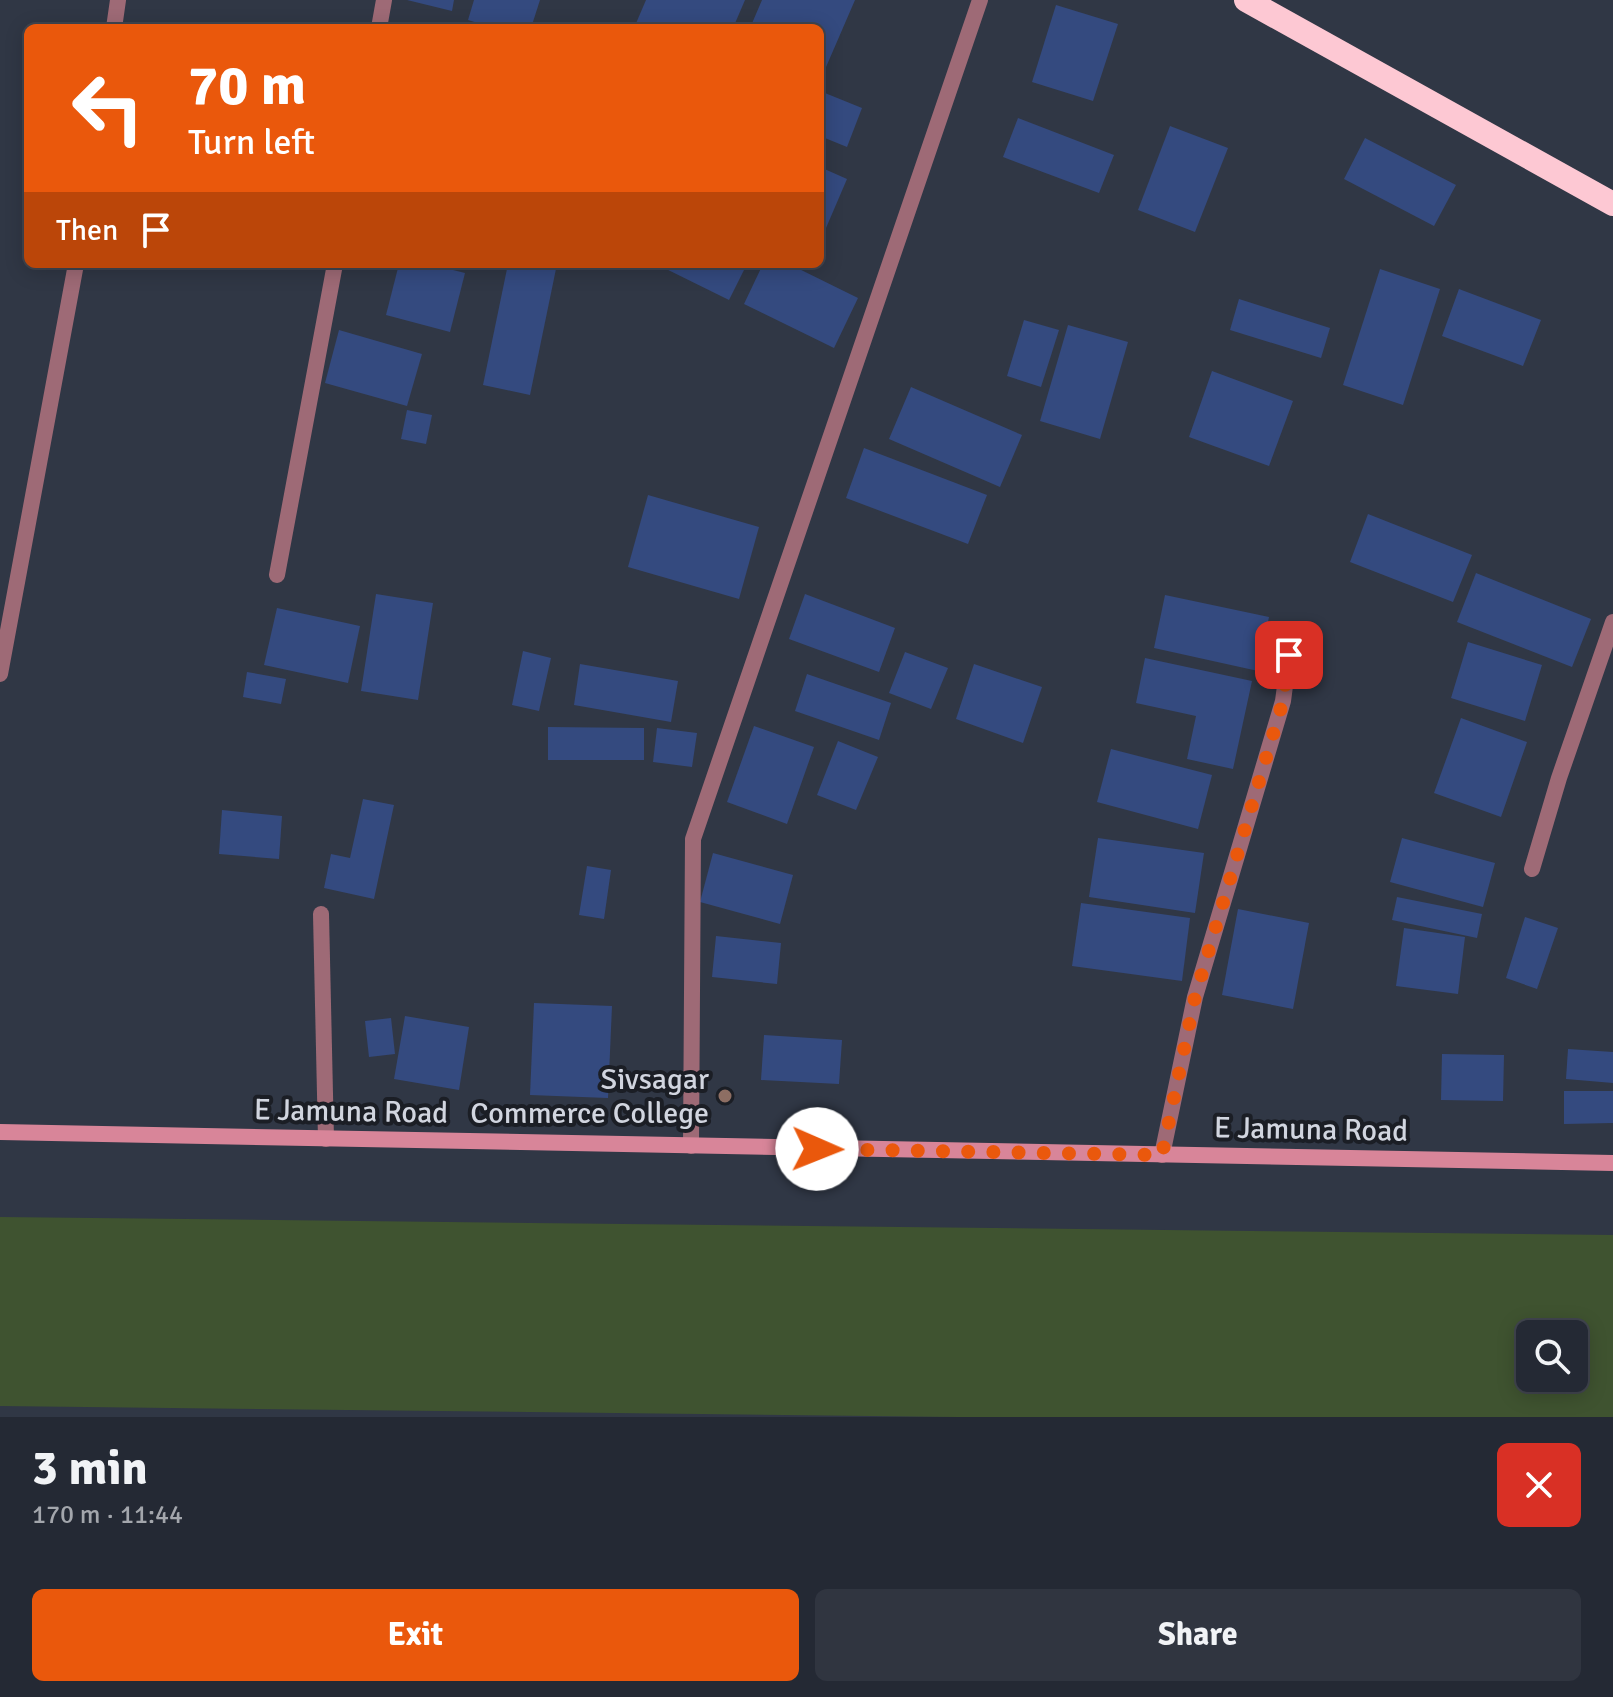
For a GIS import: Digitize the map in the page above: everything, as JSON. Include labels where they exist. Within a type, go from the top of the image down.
[{"type":"highway","points":[[1246,0],[1613,204]]},
{"type":"street","points":[[115,24],[118,0]]},
{"type":"street","points":[[380,24],[384,0]]},
{"type":"street","points":[[691,1146],[693,839],[980,0]]},
{"type":"street","points":[[0,674],[75,268]]},
{"type":"street","points":[[277,575],[334,268]]},
{"type":"street","points":[[1532,869],[1559,778],[1613,622]]},
{"type":"street","points":[[1162,1155],[1195,997],[1283,701],[1292,633]]},
{"type":"street","points":[[321,914],[326,1139]]},
{"type":"street","name":"E Jamuna Road","points":[[0,1132],[1613,1163]]},
{"type":"green space","points":[[0,1217],[1613,1235],[1613,1417],[956,1417],[0,1406]]},
{"type":"building","points":[[407,0],[454,0],[452,11]]},
{"type":"building","points":[[474,0],[540,0],[532,24],[481,24],[468,20]]},
{"type":"building","points":[[646,0],[745,0],[735,24],[636,24]]},
{"type":"building","points":[[762,0],[855,0],[824,72],[824,24],[752,24]]},
{"type":"building","points":[[1056,5],[1118,24],[1093,101],[1032,82]]},
{"type":"building","points":[[824,93],[862,108],[847,147],[824,138]]},
{"type":"building","points":[[1018,118],[1114,155],[1099,193],[1003,157]]},
{"type":"building","points":[[1170,126],[1228,148],[1195,232],[1138,210]]},
{"type":"building","points":[[1365,138],[1456,185],[1434,226],[1344,179]]},
{"type":"building","points":[[824,169],[847,179],[824,233]]},
{"type":"building","points":[[398,268],[445,268],[465,273],[450,332],[386,315]]},
{"type":"building","points":[[507,268],[556,268],[530,395],[483,385]]},
{"type":"building","points":[[664,268],[745,268],[729,300]]},
{"type":"building","points":[[761,268],[797,268],[858,298],[834,348],[744,304]]},
{"type":"building","points":[[1380,269],[1440,289],[1403,405],[1343,385]]},
{"type":"building","points":[[1459,289],[1541,320],[1523,366],[1442,336]]},
{"type":"building","points":[[1239,299],[1330,328],[1321,358],[1230,330]]},
{"type":"building","points":[[1024,320],[1059,330],[1041,387],[1007,376]]},
{"type":"building","points":[[1068,325],[1128,342],[1100,439],[1040,421]]},
{"type":"building","points":[[339,330],[422,354],[407,406],[325,383]]},
{"type":"building","points":[[1212,371],[1293,401],[1269,466],[1189,437]]},
{"type":"building","points":[[911,387],[1022,435],[1000,487],[889,439]]},
{"type":"building","points":[[407,410],[432,415],[426,444],[401,439]]},
{"type":"building","points":[[864,448],[987,495],[968,544],[846,498]]},
{"type":"building","points":[[648,495],[759,527],[739,599],[628,567]]},
{"type":"building","points":[[1368,514],[1472,555],[1453,602],[1350,562]]},
{"type":"building","points":[[1476,573],[1591,619],[1572,667],[1457,622]]},
{"type":"building","points":[[376,594],[433,603],[418,700],[361,691]]},
{"type":"building","points":[[805,594],[895,628],[879,672],[789,639]]},
{"type":"building","points":[[1165,595],[1269,617],[1258,671],[1154,648]]},
{"type":"building","points":[[277,608],[360,626],[348,683],[264,665]]},
{"type":"building","points":[[1468,642],[1542,665],[1525,721],[1451,698]]},
{"type":"building","points":[[523,651],[551,658],[539,711],[512,705]]},
{"type":"building","points":[[905,652],[948,668],[931,709],[889,693]]},
{"type":"building","points":[[1145,658],[1252,681],[1233,769],[1187,759],[1196,716],[1136,703]]},
{"type":"building","points":[[580,664],[678,681],[671,722],[574,705]]},
{"type":"building","points":[[974,664],[1042,687],[1023,743],[956,719]]},
{"type":"building","points":[[247,672],[286,679],[281,704],[243,697]]},
{"type":"building","points":[[807,674],[891,703],[879,740],[795,711]]},
{"type":"building","points":[[1461,718],[1527,742],[1501,817],[1434,793]]},
{"type":"building","points":[[754,726],[814,747],[787,824],[727,802]]},
{"type":"building","points":[[548,727],[644,728],[644,760],[548,760]]},
{"type":"building","points":[[657,728],[697,733],[692,767],[653,762]]},
{"type":"building","points":[[838,741],[878,757],[856,810],[817,795]]},
{"type":"building","points":[[1111,749],[1212,775],[1198,829],[1097,802]]},
{"type":"building","points":[[363,799],[394,805],[374,899],[324,888],[331,854],[350,858]]},
{"type":"building","points":[[222,810],[282,816],[279,859],[219,854]]},
{"type":"building","points":[[1098,838],[1204,853],[1195,913],[1089,897]]},
{"type":"building","points":[[1402,838],[1495,863],[1483,907],[1390,882]]},
{"type":"building","points":[[713,853],[793,875],[780,924],[700,902]]},
{"type":"building","points":[[587,866],[611,870],[604,919],[579,915]]},
{"type":"building","points":[[1397,897],[1482,914],[1477,938],[1392,920]]},
{"type":"building","points":[[1081,903],[1190,918],[1182,981],[1072,966]]},
{"type":"building","points":[[1238,909],[1309,923],[1293,1009],[1222,995]]},
{"type":"building","points":[[1525,917],[1558,928],[1537,989],[1506,978]]},
{"type":"building","points":[[1404,928],[1465,937],[1458,994],[1396,986]]},
{"type":"building","points":[[716,936],[781,943],[777,984],[712,977]]},
{"type":"building","points":[[534,1003],[612,1006],[608,1098],[530,1095]]},
{"type":"building","points":[[405,1016],[469,1027],[459,1090],[394,1079]]},
{"type":"building","points":[[391,1018],[395,1054],[369,1057],[365,1021]]},
{"type":"building","points":[[764,1035],[842,1040],[839,1084],[761,1080]]},
{"type":"building","points":[[1568,1049],[1613,1052],[1613,1083],[1566,1079]]},
{"type":"building","points":[[1442,1054],[1504,1055],[1503,1101],[1441,1100]]},
{"type":"building","points":[[1564,1091],[1613,1091],[1613,1123],[1564,1124]]},
{"type":"place","name":"Sivsagar Commerce College","points":[[725,1096]]},
{"type":"route","points":[[817,1149],[1162,1155],[1195,997],[1283,701],[1289,655]]}]
